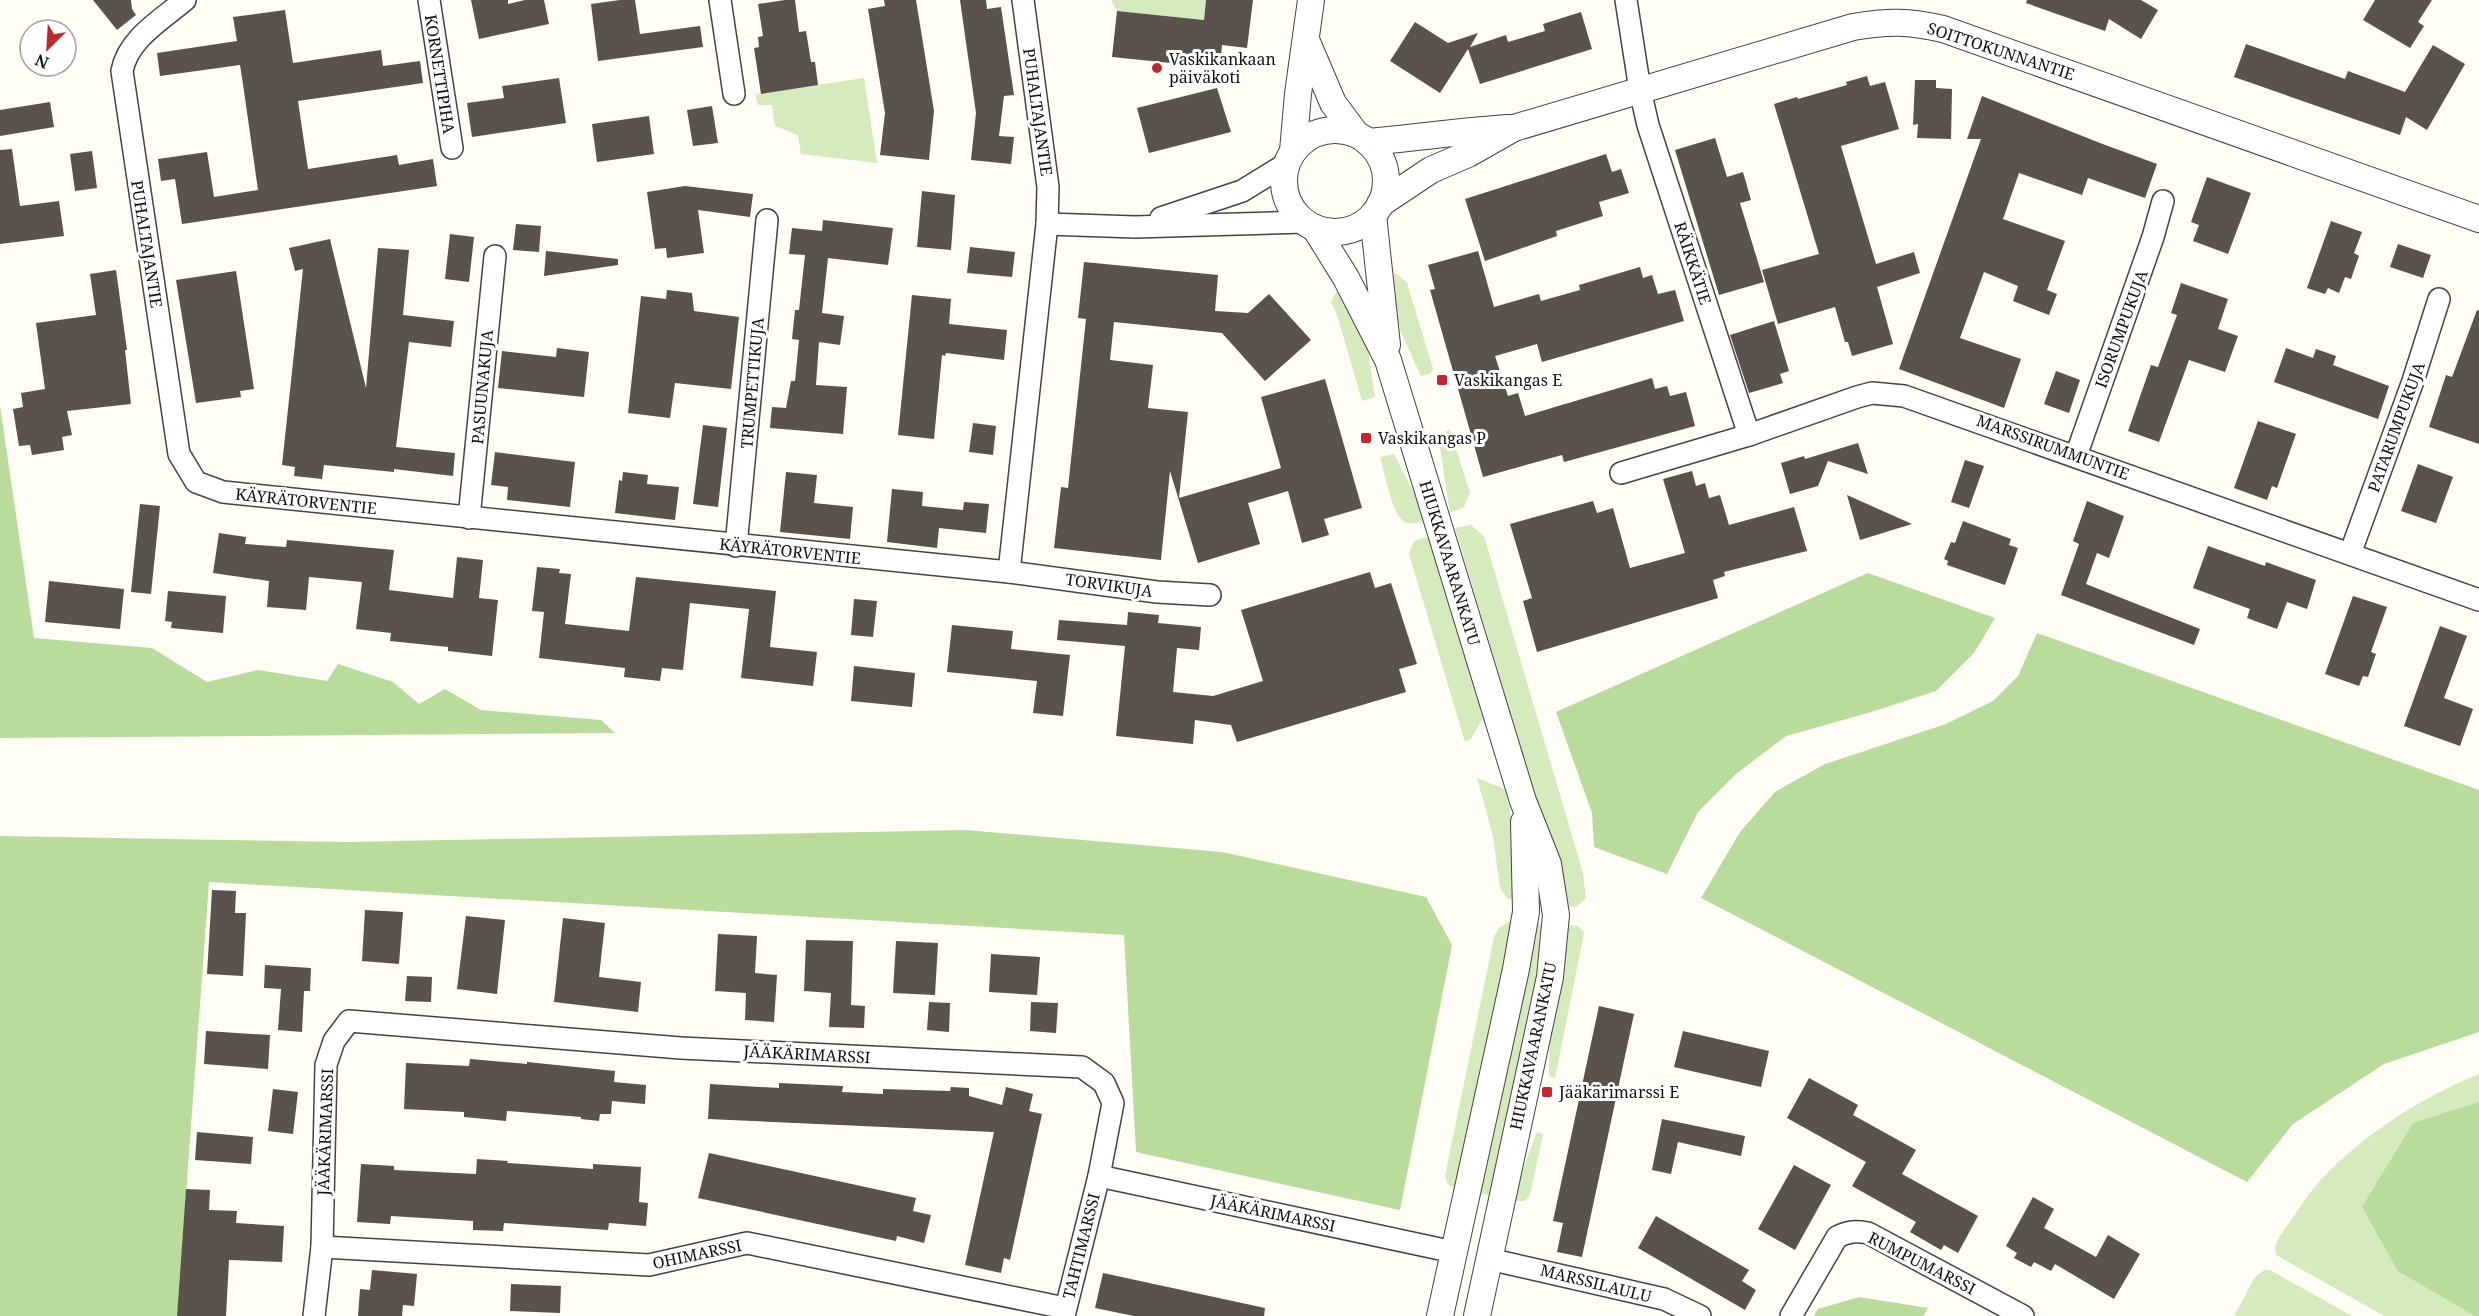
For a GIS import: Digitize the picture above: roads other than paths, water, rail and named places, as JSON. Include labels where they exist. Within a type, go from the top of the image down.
[{"type":"street","name":"PUHALTAJANTIE","points":[[185,0],[134,43],[124,61],[123,85],[179,454],[196,482],[223,492]]},
{"type":"street","name":"KORNETTIPIHA","points":[[429,0],[452,148]]},
{"type":"street","points":[[720,0],[734,94]]},
{"type":"street","name":"PUHALTAJANTIE","points":[[1023,0],[1048,187],[1047,224]]},
{"type":"street","points":[[1310,225],[1289,203],[1284,178],[1290,158],[1311,0]]},
{"type":"street","name":"RÄIKKÄTIE","points":[[1626,0],[1640,90],[1648,125],[1749,435]]},
{"type":"street","name":"SOITTOKUNNANTIE","points":[[1377,209],[1431,170],[1468,154],[1514,128],[1853,27],[1887,21],[1922,24],[1977,40],[2479,219]]},
{"type":"street","points":[[1009,572],[1047,224],[1135,227],[1310,225],[1327,231],[1351,229],[1377,209],[1385,191],[1383,165],[1377,152],[1362,138],[1333,103],[1307,41]]},
{"type":"street","name":"SOITTOKUNNANTIE","points":[[1362,138],[1421,138],[1462,130],[1514,128]]},
{"type":"street","points":[[1135,227],[1242,191],[1290,158],[1302,141],[1314,134],[1328,130],[1342,130],[1362,138]]},
{"type":"street","name":"ISORUMPUKUJA","points":[[2076,456],[2153,237],[2163,201]]},
{"type":"street","name":"HIUKKAVAARANKATU","points":[[1377,209],[1388,360]]},
{"type":"street","name":"TRUMPETTIKUJA","points":[[736,546],[767,220]]},
{"type":"street","name":"HIUKKAVAARANKATU","points":[[1310,225],[1346,278],[1388,360],[1523,801],[1548,864],[1556,915],[1550,977],[1477,1316]]},
{"type":"street","name":"PASUUNAKUJA","points":[[469,518],[495,256]]},
{"type":"street","name":"PATARUMPUKUJA","points":[[2350,554],[2413,381],[2439,299]]},
{"type":"street","name":"MARSSIRUMMUNTIE","points":[[1621,473],[1749,435],[1857,397],[1872,393],[1887,394],[1926,402],[2479,600]]},
{"type":"street","name":"KÄYRÄTORVENTIE","points":[[223,492],[1009,572]]},
{"type":"street","name":"TORVIKUJA","points":[[1009,572],[1157,592],[1210,595]]},
{"type":"street","name":"HIUKKAVAARANKATU","points":[[1440,1316],[1516,969],[1526,912],[1523,801]]},
{"type":"street","name":"JÄÄKÄRIMARSSI","points":[[314,1316],[322,1247],[326,1065],[334,1041],[349,1021],[681,1048],[1082,1067],[1104,1083],[1113,1103],[1099,1176],[1454,1252]]},
{"type":"street","name":"TAHTIMARSSI","points":[[1065,1312],[1099,1176]]},
{"type":"street","name":"RUMPUMARSSI","points":[[1791,1316],[1838,1237],[1846,1232],[1856,1231],[1868,1233],[2023,1316]]},
{"type":"street","name":"OHIMARSSI","points":[[322,1247],[649,1265],[747,1243],[1065,1312]]},
{"type":"street","points":[[1454,1252],[1489,1259]]},
{"type":"street","name":"MARSSILAULU","points":[[1489,1259],[1664,1299],[1700,1316]]},
{"type":"place","name":"Vaskikankaan päiväkoti","points":[[1157,68]]},
{"type":"place","name":"Vaskikangas E","points":[[1442,380]]},
{"type":"place","name":"Vaskikangas P","points":[[1366,438]]},
{"type":"place","name":"Jääkärimarssi E","points":[[1547,1092]]}]
